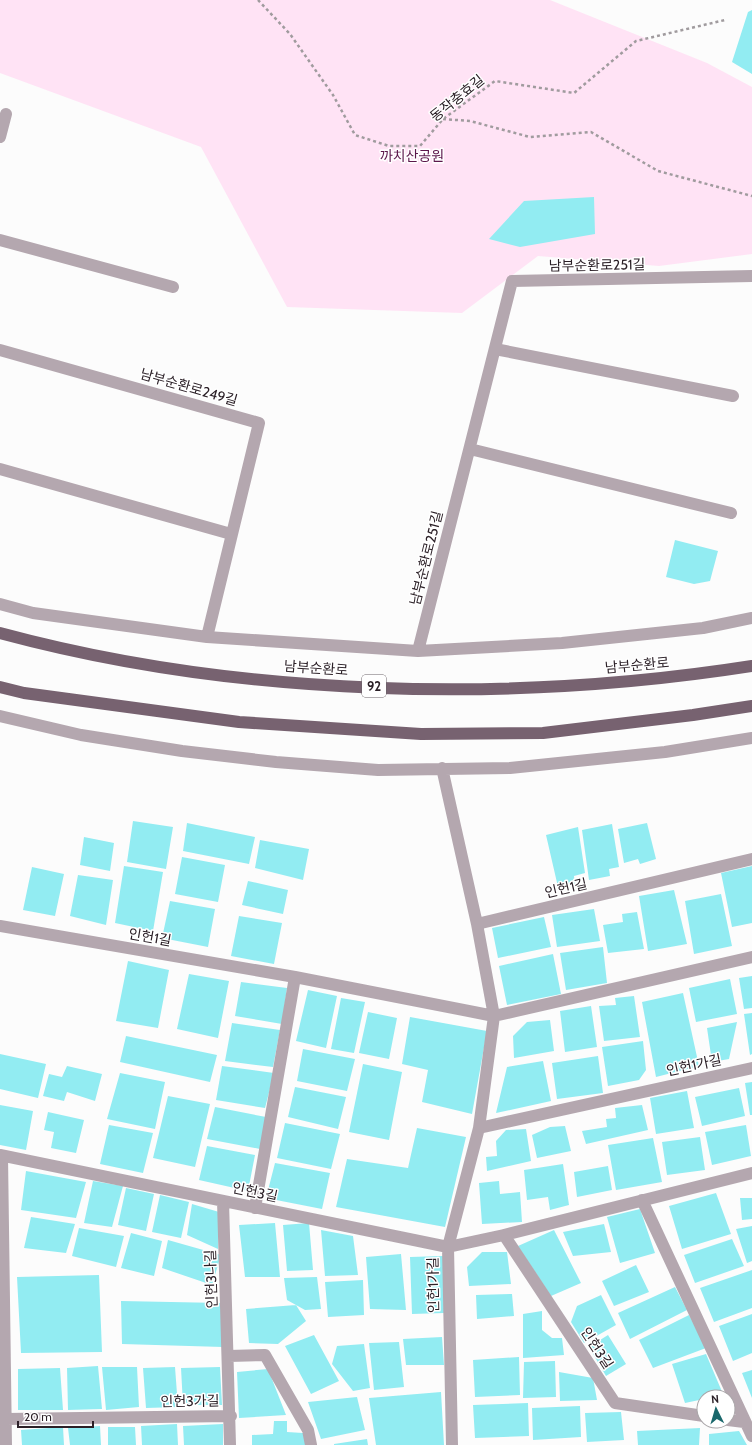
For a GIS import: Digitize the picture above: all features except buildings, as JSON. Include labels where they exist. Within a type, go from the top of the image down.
[{"type":"main road","name":"남부순환로","points":[[0,633],[48,646],[193,672],[314,684],[404,688],[566,687],[685,676],[752,666]]},
{"type":"main road","points":[[0,687],[24,693],[240,722],[421,734],[543,733],[694,715],[752,706]]},
{"type":"street","points":[[0,137],[6,114]]},
{"type":"street","points":[[0,240],[173,287]]},
{"type":"street","name":"남부순환로251길","points":[[418,651],[512,281],[752,276]]},
{"type":"street","points":[[495,349],[732,396]]},
{"type":"street","name":"남부순환로249길","points":[[0,350],[259,423],[207,637]]},
{"type":"street","points":[[470,449],[731,513]]},
{"type":"street","points":[[0,469],[231,534]]},
{"type":"street","points":[[0,604],[33,613],[207,637],[418,651],[562,643],[703,628],[752,618]]},
{"type":"street","points":[[0,716],[81,734],[182,751],[276,762],[378,770],[510,768],[590,761],[665,752],[752,738]]},
{"type":"street","points":[[442,768],[477,924],[494,1016]]},
{"type":"street","name":"인헌1길","points":[[477,924],[752,858]]},
{"type":"street","name":"인헌1길","points":[[0,926],[295,977],[494,1016],[752,957]]},
{"type":"street","points":[[255,1208],[295,977]]},
{"type":"street","name":"인헌1가길","points":[[452,1445],[448,1246],[479,1128],[494,1016]]},
{"type":"street","name":"인헌1가길","points":[[479,1128],[752,1068]]},
{"type":"street","name":"인헌3길","points":[[1,1155],[223,1200],[255,1208],[448,1246],[504,1235],[752,1173]]},
{"type":"street","name":"인헌3가길","points":[[1,1155],[4,1432],[230,1416]]},
{"type":"street","name":"인헌3나길","points":[[223,1200],[229,1356],[230,1445]]},
{"type":"street","points":[[642,1200],[744,1422],[752,1436]]},
{"type":"street","name":"인헌3길","points":[[504,1235],[615,1403],[696,1415]]},
{"type":"street","points":[[229,1356],[265,1355],[308,1430],[311,1445]]},
{"type":"street","points":[[736,1421],[744,1422]]},
{"type":"path","name":"동작충효길","points":[[258,0],[290,34],[333,95],[355,136],[388,146],[420,146],[443,119],[495,81],[574,93],[636,41],[725,20]]},
{"type":"path","points":[[443,119],[470,121],[530,137],[590,132],[658,171],[752,196]]},
{"type":"green space","name":"까치산공원","points":[[0,0],[550,0],[707,63],[752,87],[752,254],[659,266],[538,256],[462,313],[287,307],[201,147],[0,73]]}]
